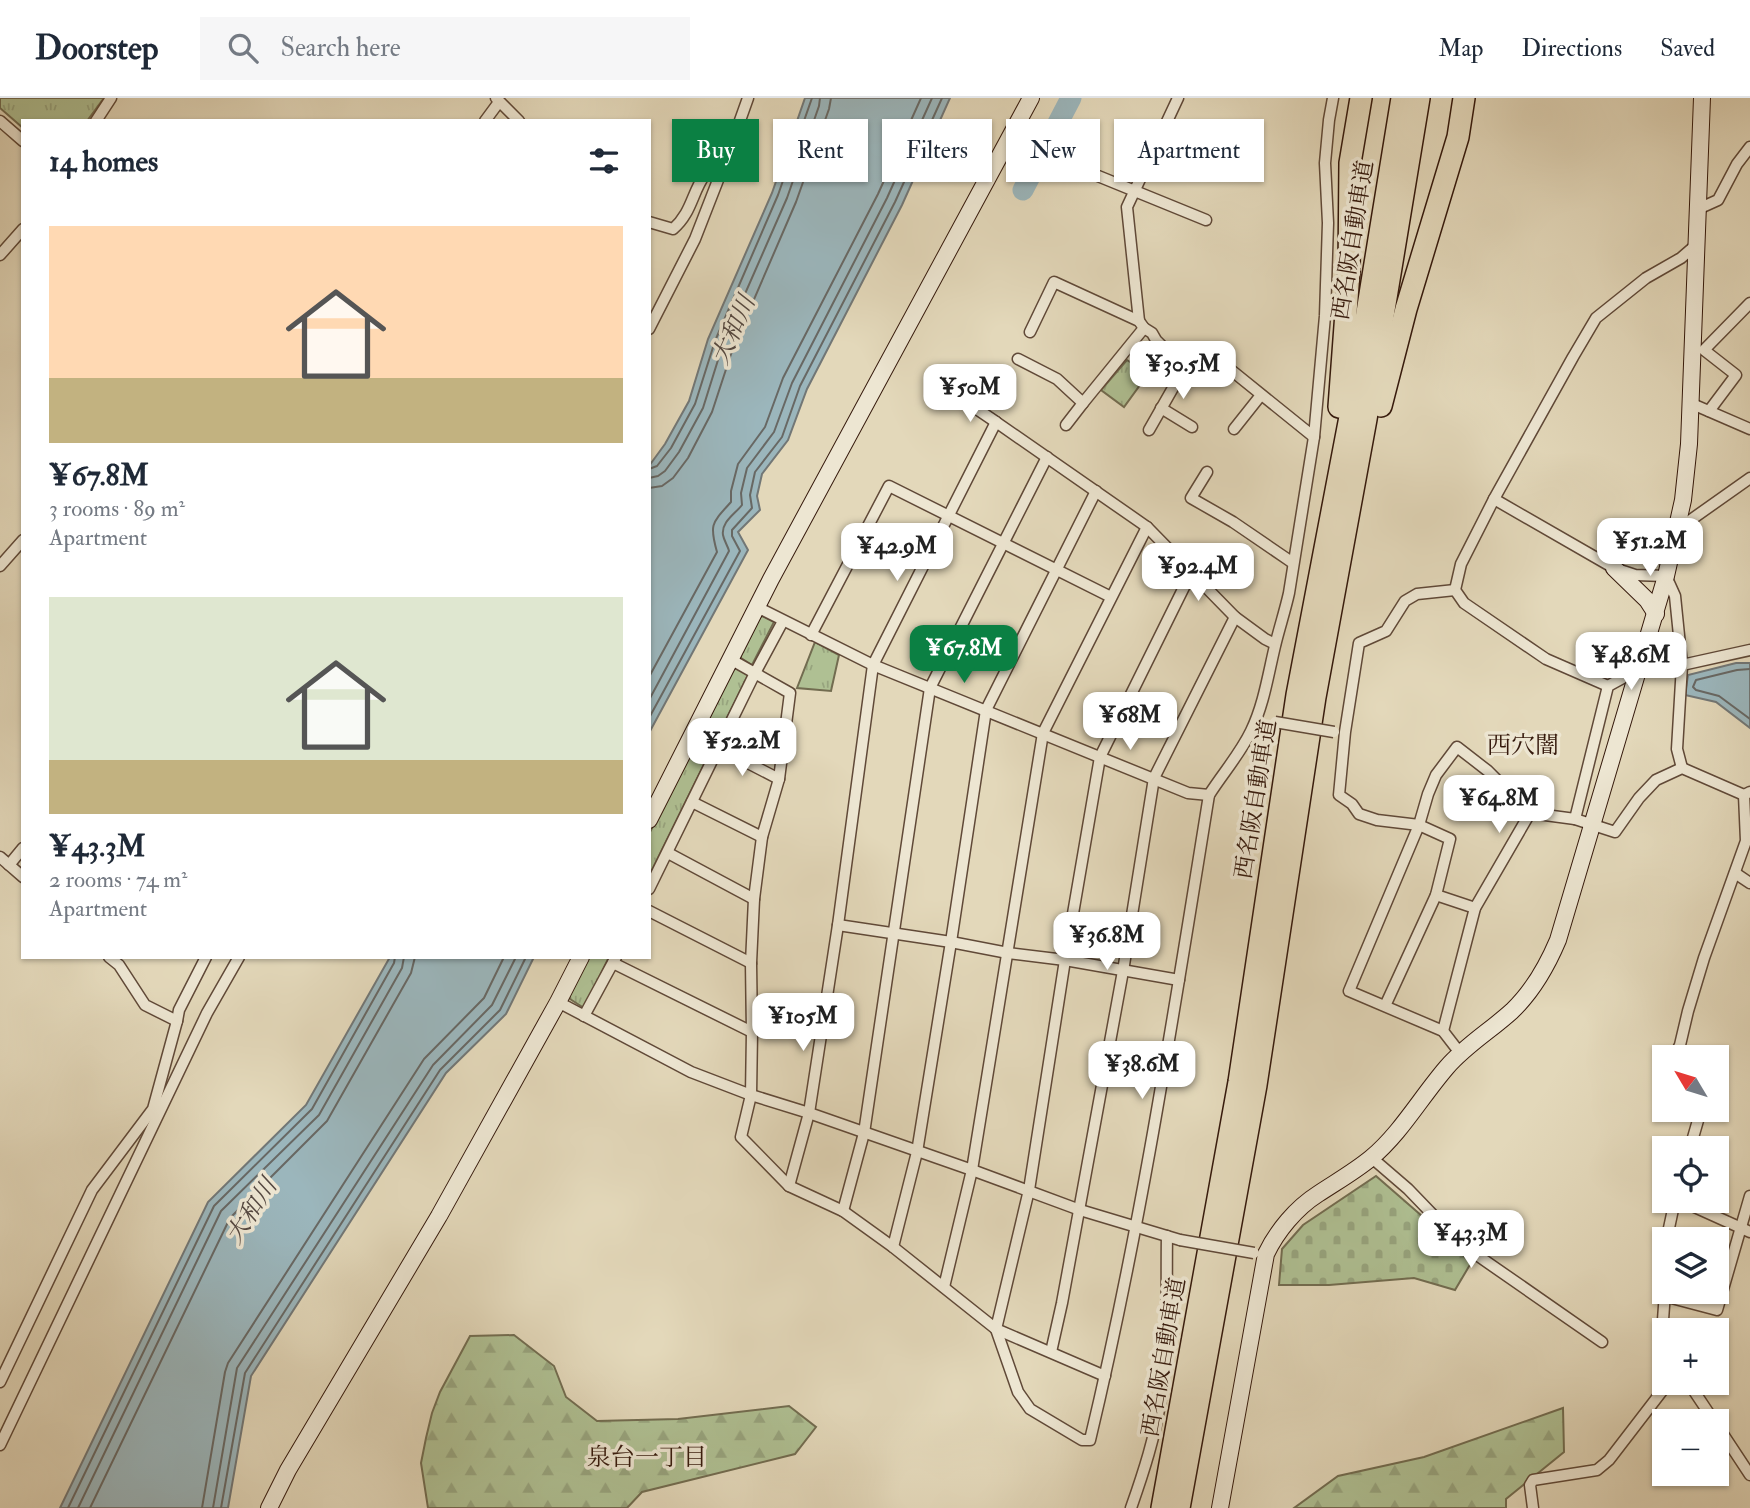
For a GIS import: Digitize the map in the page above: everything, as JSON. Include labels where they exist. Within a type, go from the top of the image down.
[{"type":"highway","points":[[1330,563],[1321,544],[1338,420],[1348,285],[1350,163],[1361,98]]},
{"type":"highway","name":"西名阪自動車道","points":[[1179,1508],[1256,1085],[1315,697],[1350,416],[1402,98]]},
{"type":"highway","name":"西名阪自動車道","points":[[1162,1508],[1239,1082],[1297,695],[1370,394],[1419,98]]},
{"type":"highway","points":[[1330,563],[1359,521],[1384,391],[1458,137],[1464,98]]},
{"type":"street","points":[[97,119],[111,98]]},
{"type":"street","points":[[741,119],[748,98]]},
{"type":"street","points":[[651,816],[757,607],[1031,98]]},
{"type":"street","points":[[1191,573],[1100,757],[1029,1190],[996,1329],[1018,1392],[1030,1409],[1082,1440],[1090,1440],[1136,1228],[1209,795],[1241,750],[1252,729],[1266,691],[1284,615],[1314,437],[1325,316],[1328,223],[1325,163],[1332,98]]},
{"type":"street","points":[[1220,1508],[1260,1254],[1304,1205],[1372,1158],[1460,1053],[1526,996],[1548,962],[1567,914],[1656,614],[1678,529],[1686,477],[1702,98]]},
{"type":"street","points":[[1066,425],[1142,324],[1128,206],[1175,99]]},
{"type":"street","points":[[486,119],[497,100],[517,119]]},
{"type":"street","points":[[0,121],[21,139]]},
{"type":"street","points":[[1698,209],[1718,200],[1737,164],[1750,147]]},
{"type":"street","points":[[1100,177],[1206,220]]},
{"type":"street","points":[[651,223],[673,229],[682,222],[700,182]]},
{"type":"street","points":[[651,325],[695,239],[717,182]]},
{"type":"street","points":[[0,256],[21,231]]},
{"type":"street","points":[[1608,686],[1546,659],[1464,603],[1455,590],[1461,564],[1494,499],[1596,318],[1646,278],[1681,258],[1696,245]]},
{"type":"street","points":[[1030,332],[1054,282],[1142,324],[1168,352],[1178,358],[1209,359],[1226,366],[1314,437]]},
{"type":"street","points":[[1709,411],[1736,375],[1704,351],[1750,303]]},
{"type":"street","points":[[1149,430],[1190,358]]},
{"type":"street","points":[[1018,359],[1057,379],[1083,403]]},
{"type":"street","points":[[1234,429],[1261,395]]},
{"type":"street","points":[[962,399],[1147,527],[1235,617],[1275,644]]},
{"type":"street","points":[[1690,402],[1750,429]]},
{"type":"street","points":[[1161,408],[1192,428]]},
{"type":"street","points":[[789,1186],[809,1113],[838,925],[873,665],[996,422]]},
{"type":"street","points":[[843,1211],[864,1133],[930,688],[1047,457]]},
{"type":"street","points":[[1207,472],[1191,498],[1233,522],[1293,564]]},
{"type":"street","points":[[1678,529],[1750,478]]},
{"type":"street","points":[[811,635],[889,486],[1111,597]]},
{"type":"street","points":[[893,1247],[917,1152],[986,710],[1096,491]]},
{"type":"street","points":[[1494,499],[1614,568],[1635,575],[1666,576]]},
{"type":"street","points":[[944,1287],[972,1170],[1044,733],[1147,527]]},
{"type":"street","points":[[0,566],[21,542]]},
{"type":"street","points":[[1614,568],[1647,600],[1656,614]]},
{"type":"street","points":[[1666,576],[1675,596],[1682,665],[1677,749],[1682,768]]},
{"type":"street","points":[[1385,1006],[1436,895],[1450,839],[1419,825],[1377,820],[1359,814],[1352,804],[1339,795],[1340,732],[1360,643],[1386,631],[1405,601],[1417,594],[1455,590]]},
{"type":"street","points":[[757,607],[873,665],[1188,793],[1209,795]]},
{"type":"street","points":[[1051,1352],[1080,1210],[1123,971],[1154,778],[1235,617]]},
{"type":"street","points":[[651,885],[783,621]]},
{"type":"street","points":[[1575,819],[1608,686],[1639,669],[1682,665],[1750,650]]},
{"type":"street","points":[[730,659],[790,693],[779,779],[762,837],[754,899],[751,1095],[741,1137],[789,1186],[843,1211],[996,1329],[1105,1377]]},
{"type":"street","points":[[1257,716],[1275,722],[1340,732]]},
{"type":"street","points":[[1460,1053],[1443,1031],[1349,992],[1419,825],[1427,794],[1436,775],[1457,747],[1488,771],[1530,813],[1575,819],[1615,832],[1639,798],[1656,780],[1682,768],[1747,794],[1746,841],[1704,958],[1680,1045]]},
{"type":"street","points":[[719,748],[779,779]]},
{"type":"street","points":[[692,802],[762,837]]},
{"type":"street","points":[[1443,1031],[1475,908],[1530,813]]},
{"type":"street","points":[[9,865],[21,850]]},
{"type":"street","points":[[668,853],[754,899]]},
{"type":"street","points":[[0,857],[21,875]]},
{"type":"street","points":[[1735,873],[1750,883]]},
{"type":"street","points":[[1436,895],[1475,908]]},
{"type":"street","points":[[651,912],[751,963]]},
{"type":"street","points":[[838,925],[1179,980]]},
{"type":"street","points":[[0,1382],[92,1190],[157,1111],[178,1010],[205,959]]},
{"type":"street","points":[[0,1444],[157,1111],[238,959]]},
{"type":"street","points":[[269,1508],[288,1470],[439,1216],[580,959]]},
{"type":"street","points":[[584,1016],[615,960],[752,1032]]},
{"type":"street","points":[[122,961],[145,1005],[177,1020]]},
{"type":"street","points":[[558,1002],[691,1072],[751,1095],[1136,1228],[1180,1240],[1260,1254]]},
{"type":"street","points":[[1372,1158],[1408,1189],[1461,1244],[1602,1342]]},
{"type":"street","points":[[1729,1276],[1745,1230],[1750,1196]]},
{"type":"street","points":[[1706,1213],[1745,1230]]},
{"type":"street","points":[[1131,1508],[1149,1457],[1161,1397],[1166,1331],[1167,1236]]},
{"type":"street","points":[[1698,1304],[1717,1310],[1719,1304]]},
{"type":"street","points":[[1533,1508],[1530,1485],[1533,1480],[1597,1470],[1609,1460],[1659,1395]]},
{"type":"street","points":[[1729,1443],[1750,1475]]},
{"type":"green space","points":[[0,98],[104,98],[88,119],[21,119],[21,126],[0,108]]},
{"type":"green space","points":[[1127,360],[1148,374],[1124,407],[1101,390]]},
{"type":"green space","points":[[762,616],[774,622],[752,665],[739,654],[758,618]]},
{"type":"green space","points":[[815,642],[839,655],[831,691],[797,688]]},
{"type":"green space","points":[[736,668],[748,675],[651,872],[651,830],[731,671]]},
{"type":"green space","points":[[587,959],[608,959],[584,1008],[570,999],[569,994]]},
{"type":"green space","points":[[1376,1176],[1471,1263],[1455,1290],[1414,1278],[1329,1285],[1279,1285],[1282,1249],[1303,1225]]},
{"type":"green space","points":[[514,1335],[554,1366],[566,1397],[597,1421],[678,1419],[789,1406],[816,1427],[795,1454],[642,1492],[627,1508],[428,1508],[421,1463],[432,1413],[440,1392],[470,1336]]},
{"type":"green space","points":[[1563,1408],[1564,1452],[1506,1499],[1506,1508],[1294,1508],[1338,1476],[1424,1457]]},
{"type":"water","name":"大和川","points":[[805,98],[950,98],[941,119],[882,119],[882,182],[912,182],[807,389],[788,440],[762,474],[757,496],[760,510],[738,532],[748,550],[651,729],[651,463],[689,401],[708,339],[776,182],[868,182],[868,119],[798,119]]},
{"type":"water","points":[[1736,663],[1750,663],[1750,728],[1716,702],[1685,695],[1688,675]]},
{"type":"water","name":"大和川","points":[[389,959],[533,959],[506,1014],[446,1073],[251,1376],[228,1508],[60,1508],[208,1202],[306,1105]]},
{"type":"waterway","points":[[1023,190],[1071,98]]},
{"type":"district","name":"西穴闇","points":[[1523,745]]},
{"type":"district","name":"泉台一丁目","points":[[647,1457]]}]
